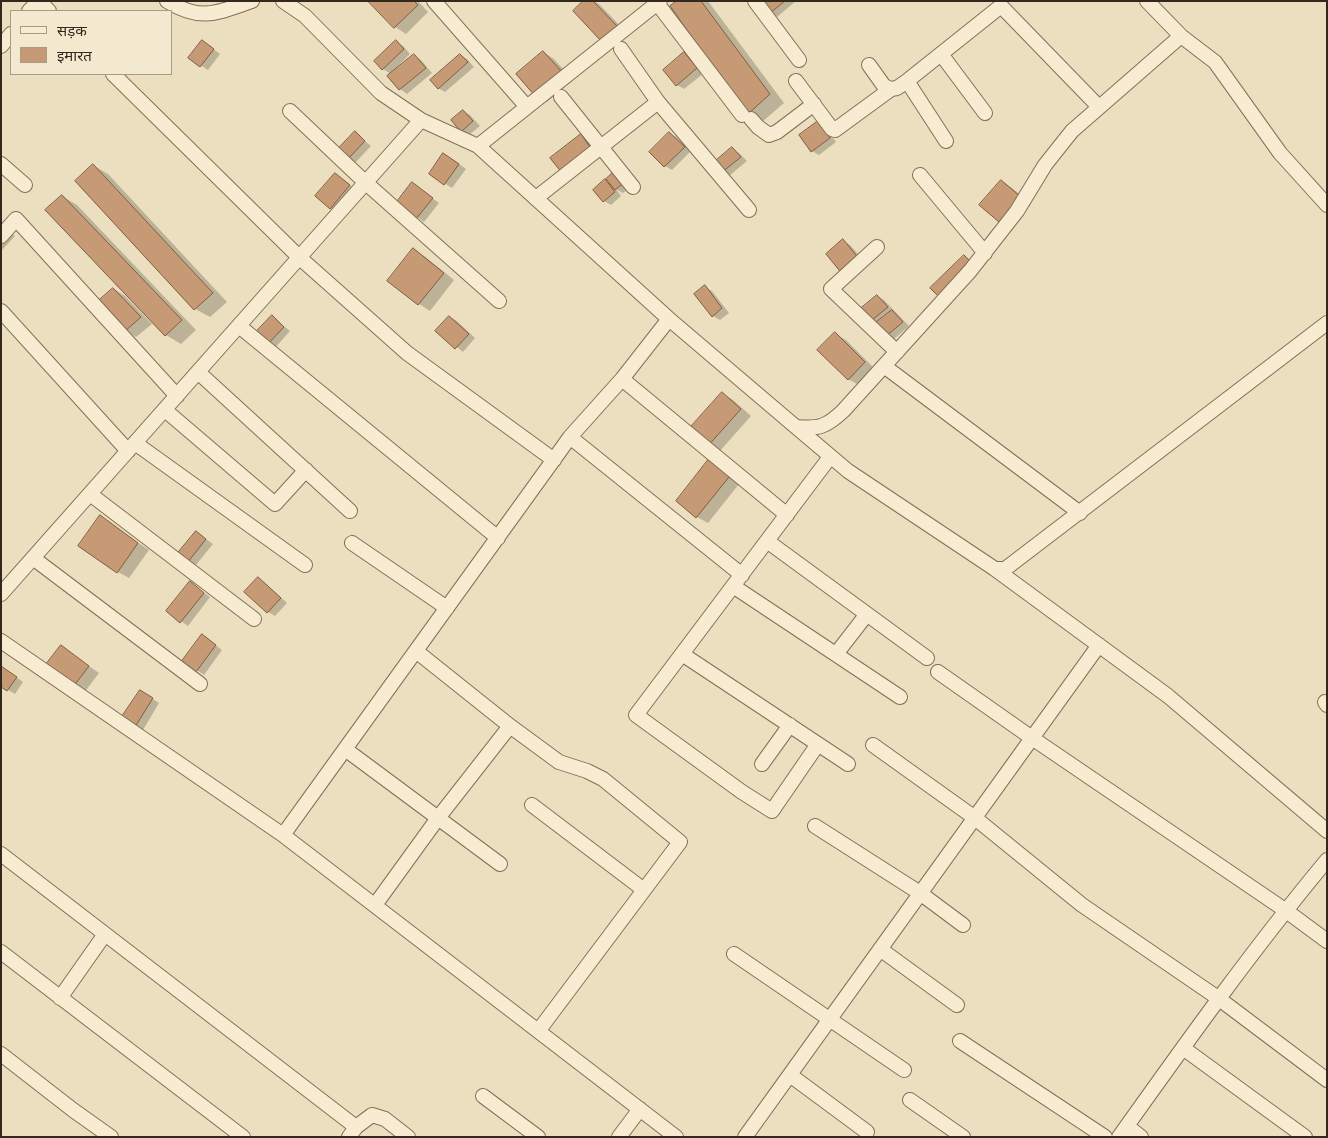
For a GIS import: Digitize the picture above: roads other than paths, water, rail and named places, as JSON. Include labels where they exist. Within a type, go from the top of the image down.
[{"type":"street","points":[[166,1],[186,11],[211,14],[252,1]]},
{"type":"street","points":[[282,1],[305,16],[381,93],[421,120],[478,146],[669,319],[830,457],[994,570],[1168,696],[1327,831]]},
{"type":"street","points":[[434,1],[526,107]]},
{"type":"street","points":[[755,1],[800,60]]},
{"type":"street","points":[[1147,1],[1181,36],[1215,62],[1280,152],[1327,205]]},
{"type":"street","points":[[478,146],[658,2],[747,117],[770,135],[777,132],[814,104]]},
{"type":"street","points":[[796,81],[832,129],[835,130],[891,89],[897,88],[907,81],[1001,6],[1099,107]]},
{"type":"street","points":[[33,7],[45,7],[48,10]]},
{"type":"street","points":[[1,46],[10,35]]},
{"type":"street","points":[[796,427],[814,428],[830,423],[843,411],[985,253],[1016,211],[1045,165],[1072,130],[1181,36]]},
{"type":"street","points":[[621,49],[658,102],[749,210]]},
{"type":"street","points":[[941,54],[985,113]]},
{"type":"street","points":[[869,65],[884,86],[891,89]]},
{"type":"street","points":[[114,75],[300,258],[407,353],[554,460]]},
{"type":"street","points":[[907,81],[946,141]]},
{"type":"street","points":[[561,97],[633,187]]},
{"type":"street","points":[[536,198],[658,102]]},
{"type":"street","points":[[290,111],[366,183],[499,300]]},
{"type":"street","points":[[1,594],[421,120]]},
{"type":"street","points":[[1,164],[25,185]]},
{"type":"street","points":[[920,175],[985,253]]},
{"type":"street","points":[[1,236],[16,218],[177,396]]},
{"type":"street","points":[[877,247],[831,289],[897,352]]},
{"type":"street","points":[[1,311],[131,447],[305,566]]},
{"type":"street","points":[[283,835],[570,437],[622,379],[669,319]]},
{"type":"street","points":[[994,570],[1006,569],[1327,323]]},
{"type":"street","points":[[239,326],[498,538]]},
{"type":"street","points":[[884,366],[1080,513]]},
{"type":"street","points":[[198,372],[350,511]]},
{"type":"street","points":[[622,379],[787,515]]},
{"type":"street","points":[[165,410],[275,504],[306,470]]},
{"type":"street","points":[[570,437],[742,574]]},
{"type":"street","points":[[818,744],[772,811],[742,792],[636,715],[830,457]]},
{"type":"street","points":[[90,494],[254,619]]},
{"type":"street","points":[[767,541],[927,658]]},
{"type":"street","points":[[352,543],[447,608]]},
{"type":"street","points":[[33,558],[200,684]]},
{"type":"street","points":[[733,586],[900,697]]},
{"type":"street","points":[[836,654],[867,614]]},
{"type":"street","points":[[1,642],[283,835],[676,1137]]},
{"type":"street","points":[[745,1137],[1098,645]]},
{"type":"street","points":[[416,651],[510,726],[559,762],[587,771],[603,779],[680,842],[539,1030]]},
{"type":"street","points":[[682,654],[848,764]]},
{"type":"street","points":[[938,672],[1285,910],[1327,941]]},
{"type":"street","points":[[762,764],[790,725]]},
{"type":"street","points":[[375,905],[438,818],[510,726]]},
{"type":"street","points":[[872,746],[975,818],[1082,905],[1218,998],[1327,1080]]},
{"type":"street","points":[[345,749],[500,864]]},
{"type":"street","points":[[532,805],[644,890]]},
{"type":"street","points":[[815,826],[920,893],[963,925]]},
{"type":"street","points":[[1,854],[105,934],[352,1132],[372,1115],[385,1119],[408,1137]]},
{"type":"street","points":[[1141,1137],[1123,1131],[1218,998],[1285,910],[1327,860]]},
{"type":"street","points":[[60,998],[105,934]]},
{"type":"street","points":[[880,949],[957,1005]]},
{"type":"street","points":[[1,952],[243,1137]]},
{"type":"street","points":[[734,954],[904,1070]]},
{"type":"street","points":[[960,1041],[1105,1137]]},
{"type":"street","points":[[1183,1048],[1304,1137]]},
{"type":"street","points":[[1,1054],[111,1137]]},
{"type":"street","points":[[790,1075],[867,1132]]},
{"type":"street","points":[[483,1096],[538,1137]]},
{"type":"street","points":[[910,1100],[963,1137]]},
{"type":"street","points":[[619,1137],[640,1109]]}]
